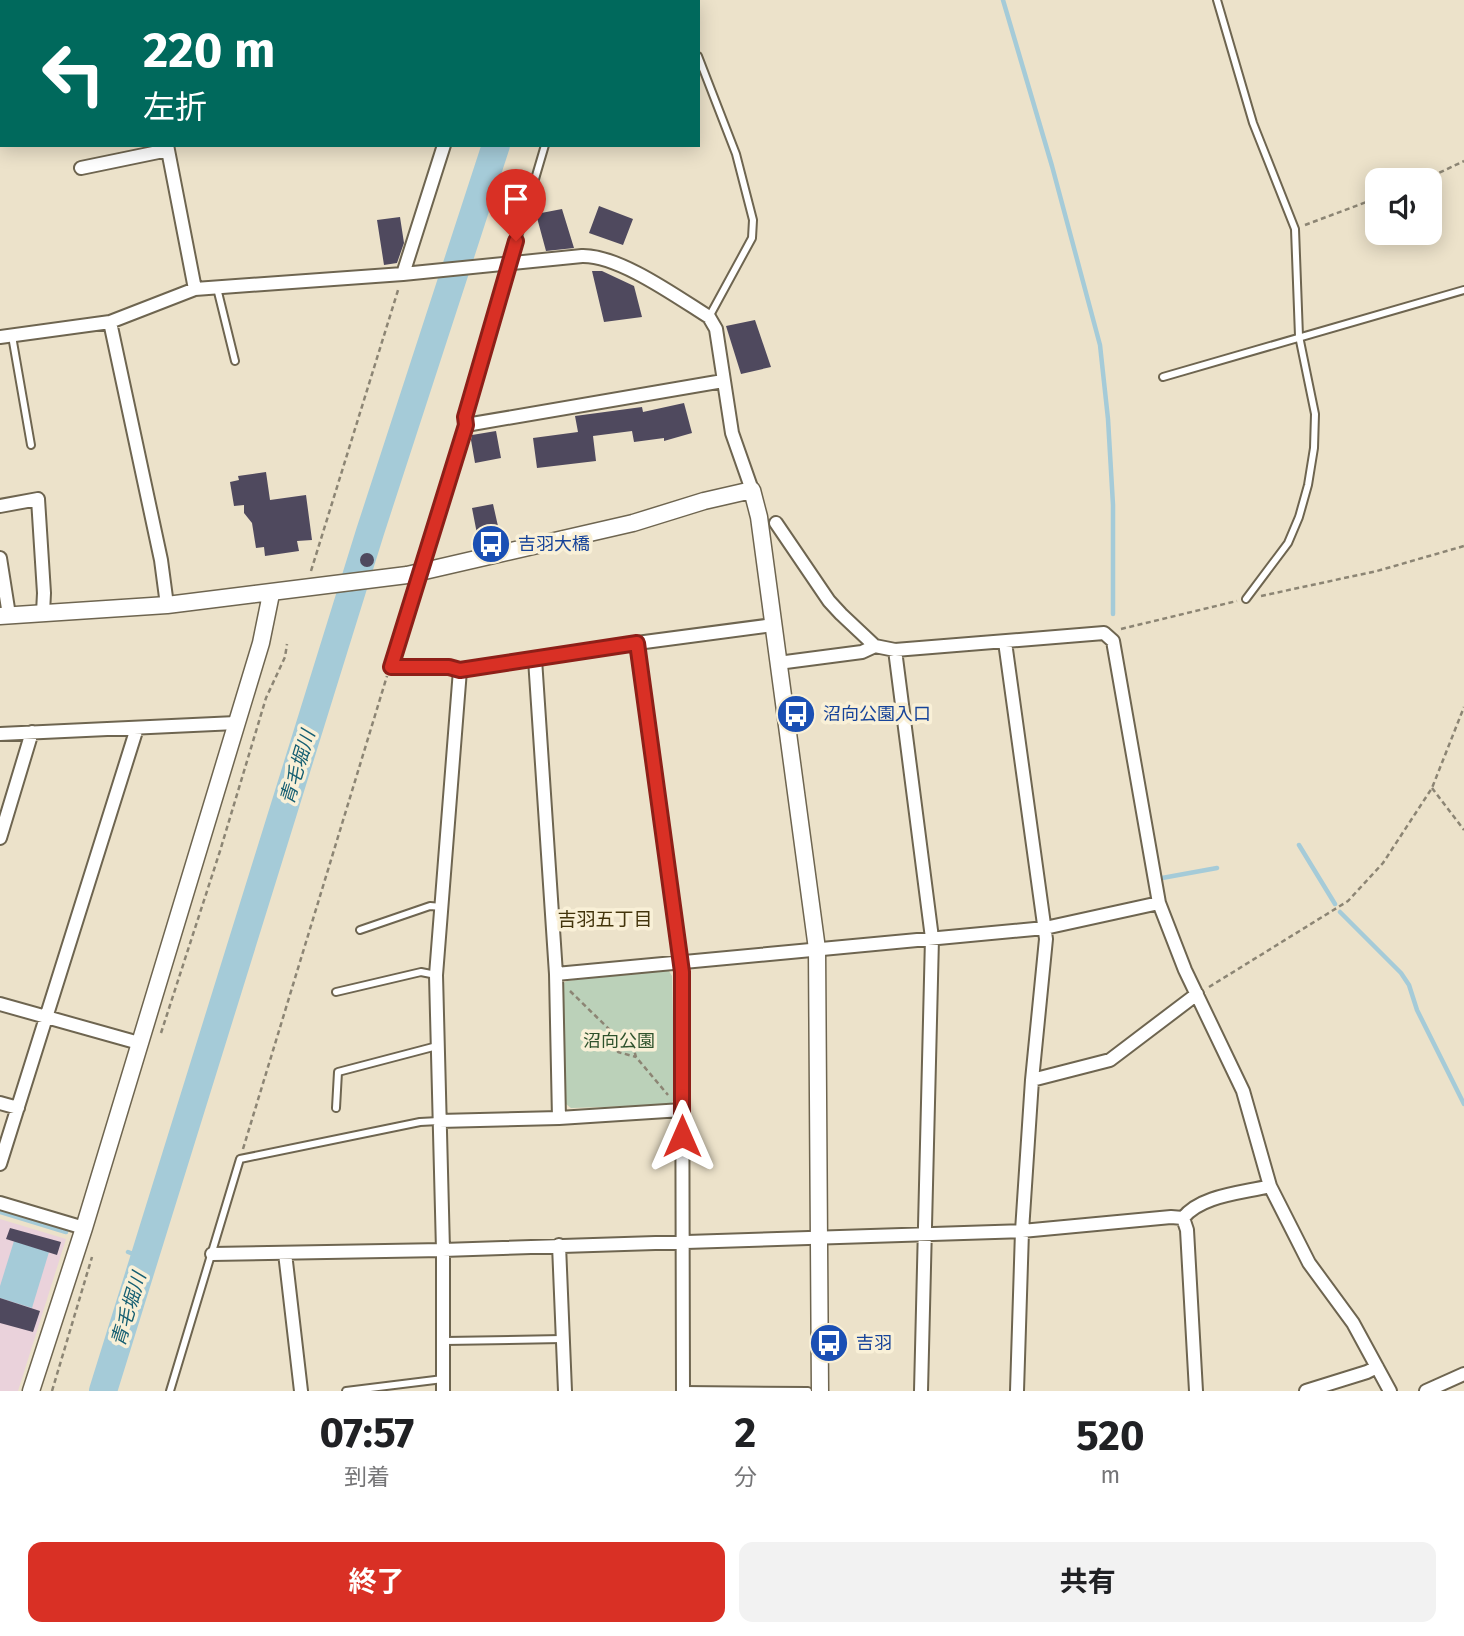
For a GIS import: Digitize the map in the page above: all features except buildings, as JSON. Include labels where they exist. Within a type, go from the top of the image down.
[{"type":"street","points":[[404,277],[443,147]]},
{"type":"street","points":[[81,168],[168,148],[195,289]]},
{"type":"street","points":[[6,336],[110,322],[195,289],[404,277],[582,256],[600,257],[626,267],[709,317],[716,329],[732,433],[759,517],[817,950],[820,1391]]},
{"type":"street","points":[[110,322],[161,560],[167,605]]},
{"type":"street","points":[[413,574],[466,425],[723,381]]},
{"type":"street","points":[[0,558],[5,616],[167,605],[271,594],[312,580],[413,574],[633,523],[704,501],[752,490]]},
{"type":"street","points":[[0,506],[38,499],[43,613]]},
{"type":"street","points":[[776,523],[829,601],[875,646],[895,650],[1104,633],[1113,641],[1159,903],[1197,994],[1243,1091],[1270,1186],[1309,1263],[1353,1323],[1390,1391]]},
{"type":"street","points":[[31,1391],[84,1228],[261,643],[271,594]]},
{"type":"street","points":[[443,1385],[443,1250],[436,975],[460,670],[773,625]]},
{"type":"street","points":[[1005,642],[1046,939],[1032,1080],[1022,1231],[1017,1391]]},
{"type":"street","points":[[637,643],[681,961],[683,1390]]},
{"type":"street","points":[[778,663],[862,652],[875,646]]},
{"type":"street","points":[[895,650],[932,938],[921,1391]]},
{"type":"street","points":[[534,659],[556,974],[559,1118]]},
{"type":"street","points":[[0,734],[236,723]]},
{"type":"street","points":[[0,1164],[137,727]]},
{"type":"street","points":[[0,838],[32,732]]},
{"type":"street","points":[[556,974],[1045,928],[1159,903]]},
{"type":"street","points":[[1032,1080],[1110,1060],[1197,994]]},
{"type":"street","points":[[0,1004],[139,1043]]},
{"type":"street","points":[[0,1102],[18,1108]]},
{"type":"street","points":[[439,1121],[559,1118],[682,1110]]},
{"type":"street","points":[[1183,1218],[1190,1209],[1202,1203],[1270,1186]]},
{"type":"street","points":[[0,1203],[84,1228]]},
{"type":"street","points":[[212,1254],[443,1250],[1022,1231],[1183,1218]]},
{"type":"street","points":[[1183,1218],[1196,1391]]},
{"type":"street","points":[[559,1245],[565,1391]]},
{"type":"street","points":[[285,1253],[301,1391]]},
{"type":"street","points":[[1306,1391],[1377,1367]]},
{"type":"street","points":[[1426,1391],[1464,1374]]},
{"type":"lane","points":[[1217,0],[1253,123],[1294,229],[1299,336],[1315,414],[1314,448],[1308,485],[1288,542],[1246,599]]},
{"type":"lane","points":[[700,62],[736,154],[753,220],[752,238],[709,317]]},
{"type":"lane","points":[[466,425],[465,417],[507,265],[544,147]]},
{"type":"lane","points":[[217,288],[236,361]]},
{"type":"lane","points":[[1163,377],[1464,290]]},
{"type":"lane","points":[[6,336],[31,445]]},
{"type":"lane","points":[[413,574],[391,667],[449,667],[460,670]]},
{"type":"lane","points":[[360,930],[430,906],[442,907]]},
{"type":"lane","points":[[336,992],[421,972],[436,975]]},
{"type":"lane","points":[[336,1108],[338,1072],[438,1045]]},
{"type":"lane","points":[[170,1391],[240,1159],[419,1122],[439,1121]]},
{"type":"lane","points":[[444,1341],[564,1339]]},
{"type":"lane","points":[[346,1391],[443,1385]]},
{"type":"lane","points":[[683,1390],[808,1391]]},
{"type":"path","points":[[1442,171],[1464,161]]},
{"type":"path","points":[[1294,229],[1365,202]]},
{"type":"path","points":[[312,580],[404,277]]},
{"type":"path","points":[[1104,633],[1377,571],[1464,546]]},
{"type":"path","points":[[159,1040],[266,698],[285,656],[287,644]]},
{"type":"path","points":[[240,1159],[391,667]]},
{"type":"path","points":[[1197,994],[1348,901],[1383,863],[1432,788],[1464,707]]},
{"type":"path","points":[[1432,788],[1464,830]]},
{"type":"path","points":[[556,974],[562,984],[614,1034],[631,1039],[636,1058],[682,1110]]},
{"type":"path","points":[[614,1034],[618,1052],[636,1058]]},
{"type":"path","points":[[52,1391],[93,1256]]},
{"type":"shaded area","points":[[0,1219],[66,1239],[18,1391],[0,1391]]},
{"type":"green space","name":"沼向公園","points":[[667,968],[672,976],[675,1099],[669,1105],[571,1108],[566,1104],[562,984],[567,981]]},
{"type":"water","points":[[14,1241],[49,1252],[32,1308],[0,1298],[0,1286]]},
{"type":"waterway","points":[[1003,0],[1052,166],[1100,345],[1113,505],[1113,614]]},
{"type":"waterway","name":"青毛堀川","points":[[103,1391],[370,532],[495,147]]},
{"type":"waterway","points":[[1299,845],[1335,904]]},
{"type":"waterway","points":[[1162,878],[1217,868]]},
{"type":"waterway","points":[[1340,912],[1401,973],[1409,985],[1417,1010],[1464,1104]]},
{"type":"waterway","points":[[0,1212],[66,1232]]},
{"type":"waterway","points":[[128,1252],[144,1258]]},
{"type":"place","name":"吉羽大橋","points":[[491,544]]},
{"type":"place","name":"沼向公園入口","points":[[796,714]]},
{"type":"place","name":"吉羽","points":[[829,1343]]},
{"type":"district","name":"吉羽五丁目","points":[[605,919]]},
{"type":"route","points":[[516,241],[465,417],[466,425],[391,667],[449,667],[460,670],[637,643],[682,972],[682,1136]]}]
